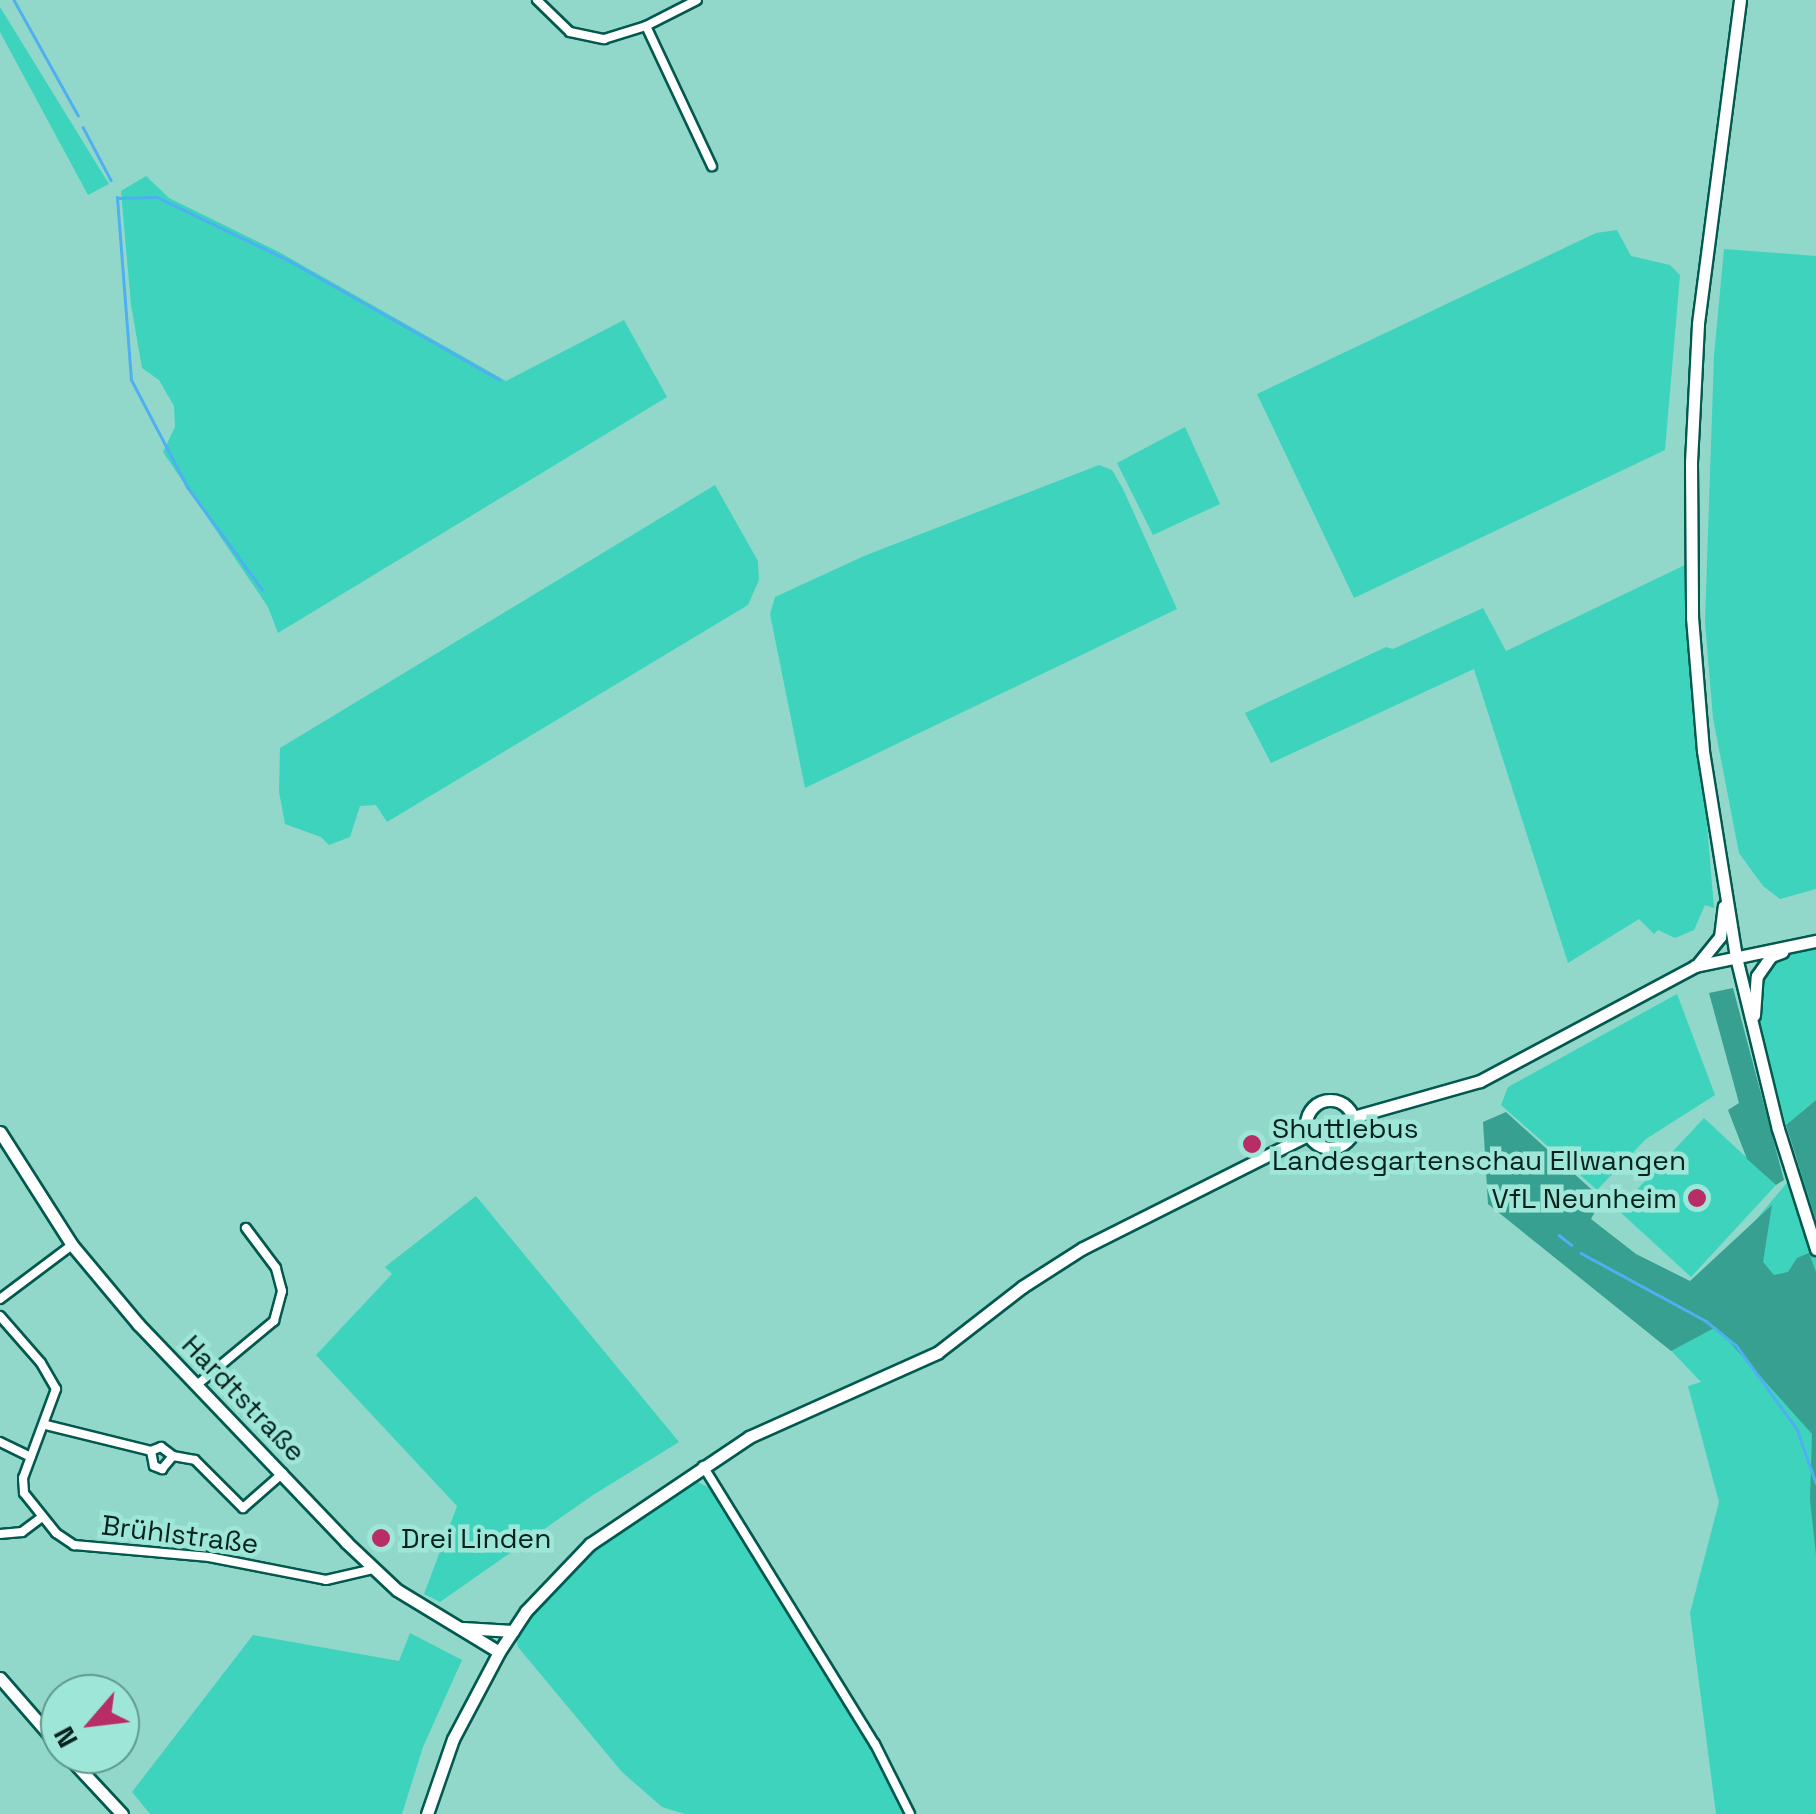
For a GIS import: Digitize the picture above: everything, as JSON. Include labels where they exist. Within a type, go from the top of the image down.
[{"type":"main road","points":[[1740,0],[1705,258],[1691,462],[1697,690],[1736,957],[1816,1249]]},
{"type":"main road","points":[[1695,966],[1720,937],[1725,896]]},
{"type":"main road","points":[[1753,1027],[1756,976],[1771,956],[1816,940]]},
{"type":"main road","points":[[1353,1117],[1480,1081],[1695,966],[1796,946]]},
{"type":"main road","points":[[1336,1100],[1353,1117],[1352,1134],[1340,1146],[1324,1148],[1308,1135],[1306,1116],[1318,1102],[1336,1100]]},
{"type":"main road","name":"Hardtstraße","points":[[0,1132],[72,1245],[138,1324],[397,1590],[499,1652]]},
{"type":"main road","points":[[427,1814],[453,1739],[499,1652],[556,1576],[590,1544],[703,1466],[802,1410],[936,1353],[1022,1287],[1082,1248],[1308,1135]]},
{"type":"main road","points":[[459,1627],[513,1630]]},
{"type":"main road","points":[[0,1678],[40,1723]]},
{"type":"main road","points":[[85,1774],[122,1814]]},
{"type":"street","points":[[538,0],[570,32],[604,39],[646,26],[697,0]]},
{"type":"street","points":[[646,26],[712,166]]},
{"type":"street","points":[[198,1384],[274,1320],[282,1291],[276,1268],[246,1228]]},
{"type":"street","points":[[0,1299],[72,1245]]},
{"type":"street","points":[[0,1316],[41,1362],[56,1389],[46,1425],[23,1478],[24,1493],[42,1517],[22,1532],[0,1534]]},
{"type":"street","points":[[46,1425],[151,1450],[167,1448],[174,1456],[195,1460],[243,1508],[283,1474]]},
{"type":"street","points":[[0,1442],[30,1457]]},
{"type":"street","points":[[151,1450],[154,1466],[162,1469],[174,1456]]},
{"type":"street","points":[[703,1466],[874,1744],[910,1814]]},
{"type":"street","name":"Brühlstraße","points":[[42,1517],[74,1545],[209,1557],[326,1580],[374,1569]]},
{"type":"green space","points":[[0,7],[109,184],[88,195],[0,32]]},
{"type":"green space","points":[[146,176],[169,198],[279,252],[506,381],[624,320],[667,397],[278,633],[268,607],[163,452],[175,427],[174,406],[159,380],[142,368],[131,305],[121,191]]},
{"type":"green space","points":[[1617,230],[1631,256],[1670,265],[1680,275],[1665,450],[1354,598],[1257,394],[1596,233]]},
{"type":"green space","points":[[1724,249],[1816,256],[1816,889],[1780,899],[1763,886],[1739,853],[1713,718],[1705,622],[1714,356]]},
{"type":"green space","points":[[1185,427],[1220,504],[1153,535],[1117,463]]},
{"type":"green space","points":[[1099,465],[1112,470],[1123,489],[1177,609],[805,788],[770,614],[775,597],[864,556]]},
{"type":"green space","points":[[715,485],[758,561],[759,580],[748,605],[387,822],[376,805],[360,806],[350,837],[329,845],[321,837],[285,824],[279,792],[280,748]]},
{"type":"green space","points":[[1685,565],[1714,908],[1705,905],[1694,930],[1675,938],[1658,930],[1654,934],[1639,919],[1568,963],[1474,669],[1271,763],[1245,713],[1386,647],[1393,649],[1483,608],[1506,651]]},
{"type":"green space","points":[[1816,946],[1816,1100],[1786,1125],[1760,1027],[1762,990],[1767,971],[1784,956]]},
{"type":"green space","points":[[1733,988],[1784,1180],[1776,1185],[1747,1159],[1728,1110],[1739,1103],[1709,993]]},
{"type":"green space","points":[[1677,994],[1715,1095],[1646,1139],[1597,1190],[1501,1105],[1508,1087]]},
{"type":"green space","points":[[1816,1100],[1816,1220],[1786,1125]]},
{"type":"green space","points":[[1816,1109],[1816,1814],[1716,1814],[1690,1613],[1719,1502],[1688,1386],[1701,1382],[1662,1341],[1693,1295],[1801,1166]]},
{"type":"green space","points":[[1506,1112],[1602,1199],[1591,1219],[1636,1254],[1690,1281],[1772,1205],[1763,1262],[1774,1275],[1788,1272],[1797,1258],[1809,1253],[1816,1272],[1816,1555],[1810,1500],[1812,1434],[1716,1327],[1671,1351],[1488,1204],[1483,1122]]},
{"type":"green space","name":"VfL Neunheim","points":[[1704,1118],[1776,1185],[1691,1277],[1618,1210]]},
{"type":"green space","points":[[476,1196],[679,1442],[593,1495],[440,1602],[424,1594],[457,1506],[316,1355],[392,1274],[385,1267]]},
{"type":"green space","points":[[691,1479],[712,1489],[874,1752],[905,1814],[685,1814],[662,1807],[622,1772],[518,1647],[516,1639],[529,1618],[561,1578],[595,1548]]},
{"type":"green space","points":[[410,1633],[462,1660],[423,1747],[402,1814],[150,1814],[132,1792],[253,1635],[399,1661]]},
{"type":"waterway","points":[[14,0],[78,115]]},
{"type":"waterway","points":[[83,127],[111,180]]},
{"type":"waterway","points":[[262,590],[187,487],[131,380],[117,198],[157,197],[290,261],[500,380]]},
{"type":"waterway","points":[[1559,1235],[1572,1245]]},
{"type":"waterway","points":[[1581,1253],[1706,1321],[1736,1345],[1797,1429],[1816,1483]]},
{"type":"place","name":"Shuttlebus Landesgartenschau Ellwangen","points":[[1252,1144]]},
{"type":"place","name":"VfL Neunheim","points":[[1697,1198]]},
{"type":"place","name":"Drei Linden","points":[[381,1538]]}]
